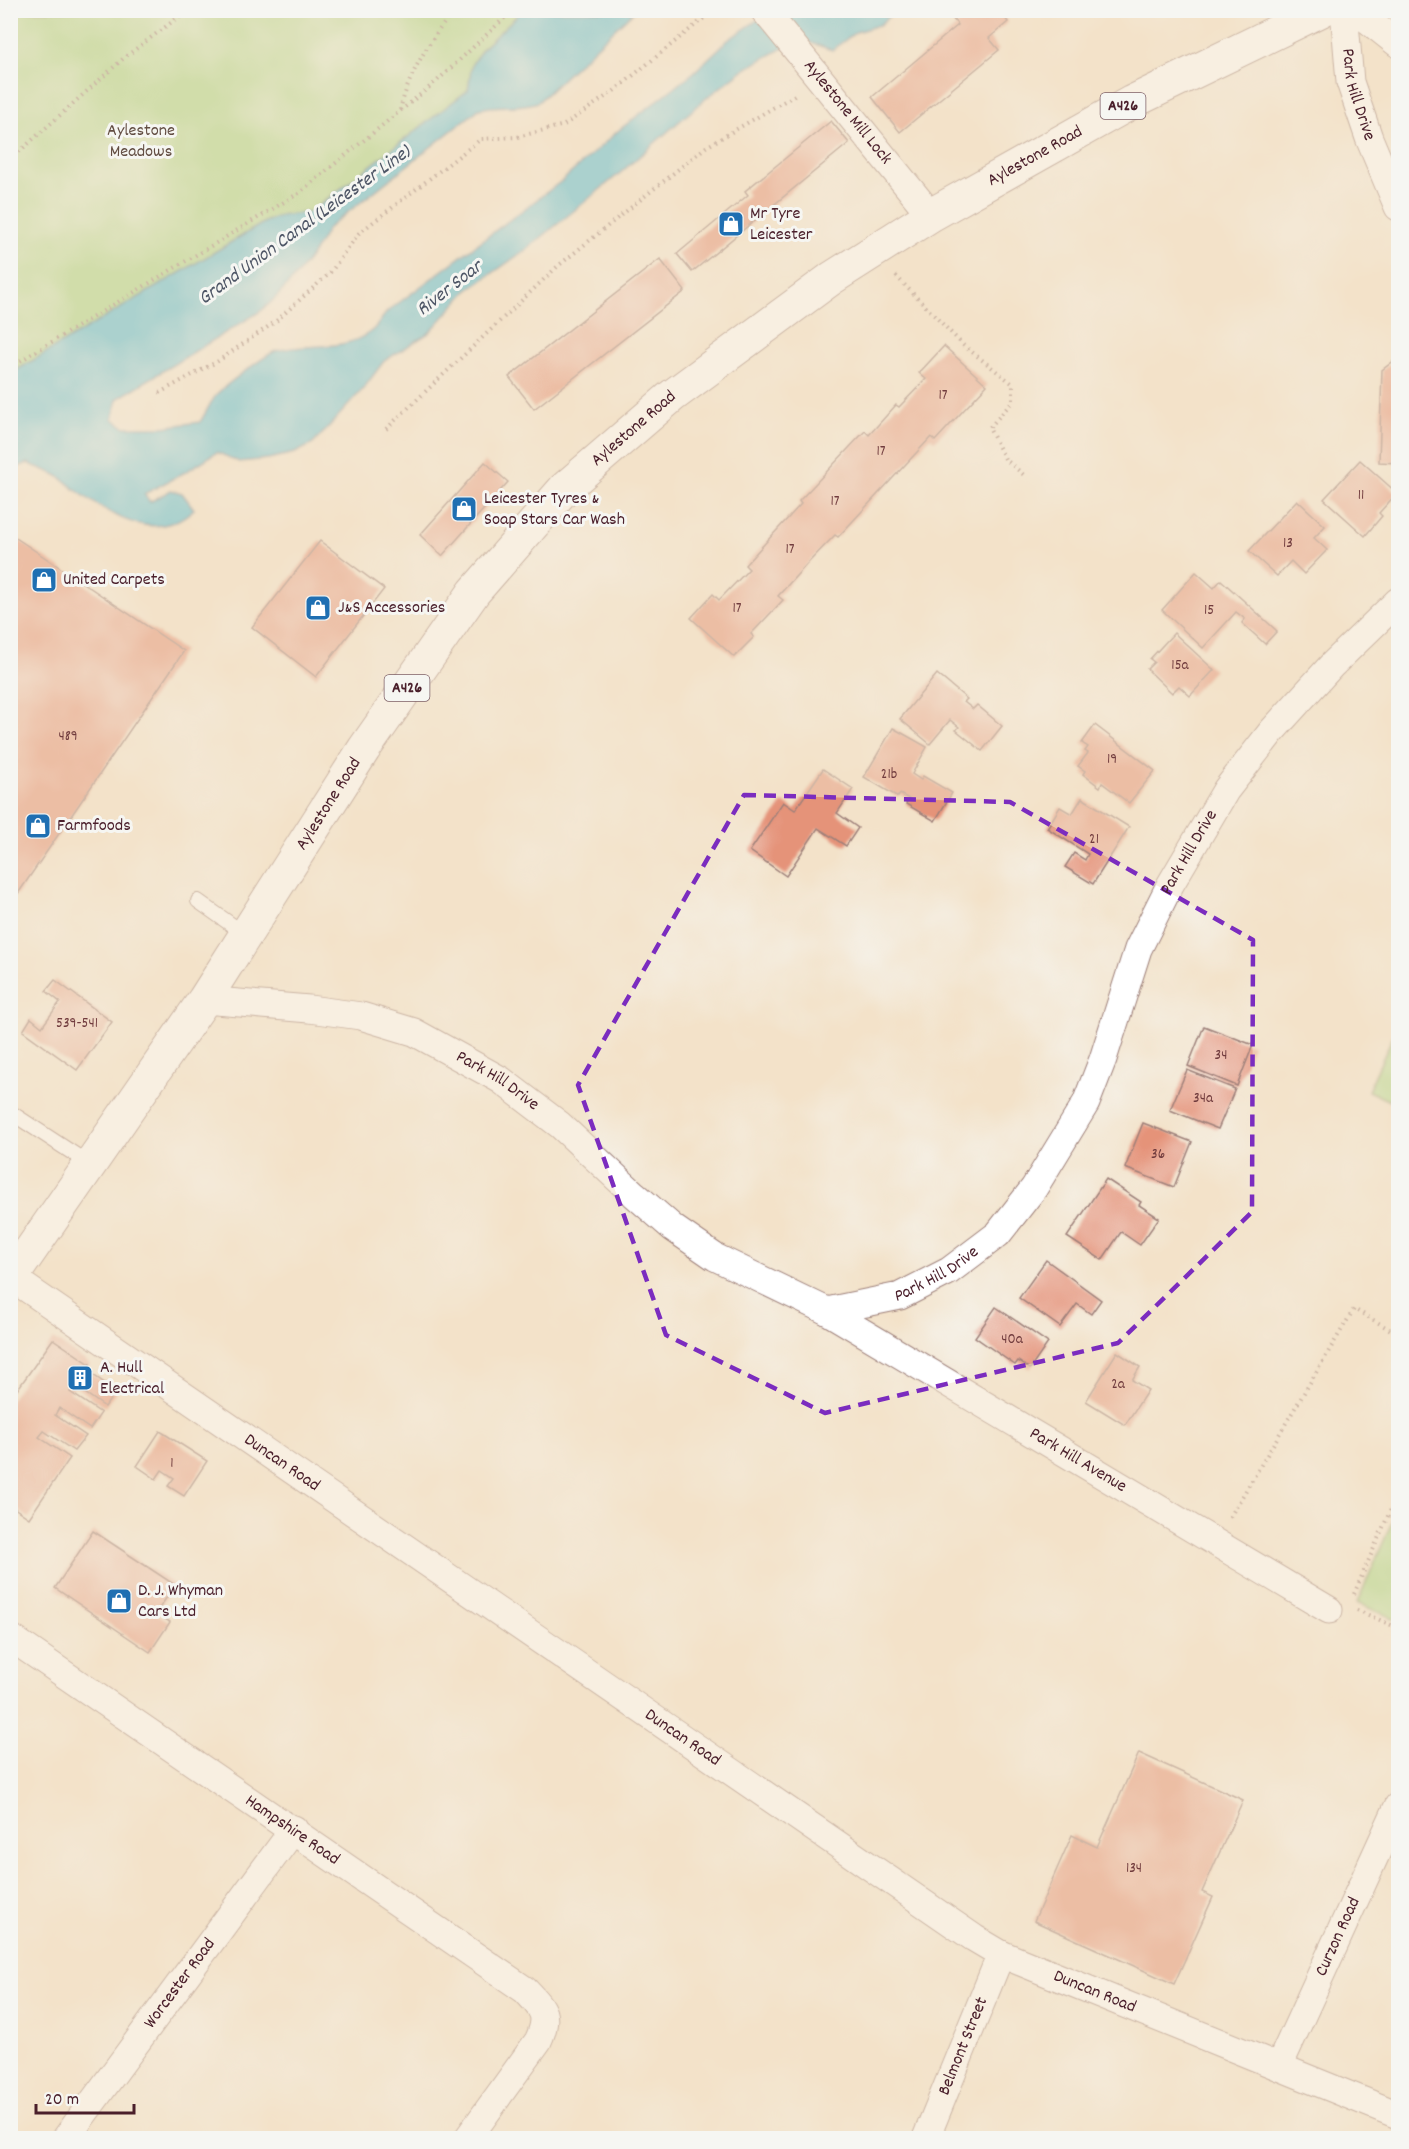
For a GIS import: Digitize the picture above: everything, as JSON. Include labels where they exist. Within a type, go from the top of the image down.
[{"type":"main road","name":"Aylestone Road","points":[[14,1268],[91,1165],[204,1000],[364,749],[474,592],[564,489],[672,396],[832,278],[931,215],[1132,102],[1322,10]]},
{"type":"street","name":"Aylestone Mill Lock","points":[[764,10],[931,215]]},
{"type":"street","name":"Park Hill Drive","points":[[1344,10],[1350,82],[1369,138],[1398,207]]},
{"type":"street","points":[[1355,10],[1398,44]]},
{"type":"street","name":"Park Hill Drive","points":[[204,1000],[361,1016],[414,1032],[501,1080],[560,1125],[673,1228],[716,1257],[827,1311],[900,1296],[949,1271],[998,1234],[1034,1188],[1086,1103],[1107,1048],[1138,950],[1170,885],[1226,790],[1272,731],[1332,665],[1398,601]]},
{"type":"street","name":"Duncan Road","points":[[14,1268],[974,1938],[1001,1954],[1398,2115]]},
{"type":"street","name":"Park Hill Avenue","points":[[827,1311],[1215,1542],[1339,1608]]},
{"type":"street","name":"Hampshire Road","points":[[10,1637],[294,1829],[525,1990],[542,2007],[545,2026],[538,2041],[468,2139]]},
{"type":"street","name":"Curzon Road","points":[[1279,2066],[1398,1806]]},
{"type":"street","name":"Worcester Road","points":[[66,2139],[294,1829]]},
{"type":"street","name":"Belmont Street","points":[[926,2139],[1001,1954]]},
{"type":"lane","points":[[198,901],[246,935]]},
{"type":"lane","points":[[10,1112],[91,1165]]},
{"type":"path","points":[[10,160],[125,57],[188,10]]},
{"type":"path","points":[[400,110],[405,89],[418,64],[455,10]]},
{"type":"path","points":[[10,367],[299,194],[437,81],[513,10]]},
{"type":"path","points":[[159,393],[218,361],[275,322],[330,273],[359,233],[481,139],[517,137],[564,124],[614,91],[714,10]]},
{"type":"path","points":[[386,429],[558,266],[706,147],[822,80]]},
{"type":"path","points":[[898,278],[963,345],[1013,384],[1013,401],[989,428],[1005,459],[1025,476]]},
{"type":"path","points":[[1215,1542],[1354,1309],[1398,1334]]},
{"type":"path","points":[[1353,1596],[1398,1493]]},
{"type":"path","points":[[1339,1608],[1398,1628]]},
{"type":"highlighted area","points":[[744,795],[1010,802],[1253,940],[1252,1212],[1118,1343],[825,1413],[666,1335],[578,1085]]},
{"type":"green space","name":"Aylestone Meadows","points":[[10,11],[522,11],[483,48],[472,64],[469,90],[310,212],[279,216],[265,222],[11,374]]},
{"type":"green space","points":[[1398,1025],[1398,1105],[1368,1091]]},
{"type":"green space","points":[[1398,1508],[1398,1620],[1357,1603]]},
{"type":"water","points":[[522,11],[634,11],[538,102],[479,109],[328,228],[299,272],[261,311],[117,399],[113,419],[125,427],[163,427],[200,422],[217,394],[271,353],[288,348],[348,343],[370,332],[388,311],[563,180],[619,130],[693,73],[728,40],[771,11],[895,11],[879,25],[856,32],[832,50],[799,39],[743,70],[527,249],[467,291],[429,333],[384,361],[363,389],[313,444],[295,453],[239,462],[217,452],[144,494],[150,502],[171,490],[182,493],[194,509],[179,520],[164,525],[149,526],[134,523],[105,509],[61,478],[28,463],[11,470],[10,374],[265,222],[279,216],[311,212],[468,90],[472,64],[483,48]]},
{"type":"building","points":[[945,10],[999,10],[1008,22],[989,38],[999,50],[900,132],[872,97],[958,25]]},
{"type":"building","name":"Mr Tyre Leicester","points":[[831,121],[849,143],[692,272],[677,254],[748,195],[745,191]]},
{"type":"building","points":[[660,259],[685,291],[534,409],[509,377]]},
{"type":"building","points":[[944,346],[987,385],[935,441],[931,437],[838,537],[835,535],[806,565],[778,596],[783,600],[751,634],[754,637],[734,657],[691,618],[713,594],[719,600],[749,569],[745,565],[801,504],[799,501],[865,431],[869,435],[896,405],[899,407],[926,379],[919,373]]},
{"type":"building","points":[[1398,360],[1398,463],[1379,462],[1382,370]]},
{"type":"building","points":[[1360,460],[1397,493],[1379,513],[1382,516],[1365,536],[1324,499]]},
{"type":"building","name":"Leicester Tyres & Soap Stars Car Wash","points":[[485,462],[508,482],[442,556],[420,535]]},
{"type":"building","points":[[1297,500],[1325,526],[1314,538],[1327,550],[1304,574],[1291,561],[1277,576],[1249,551]]},
{"type":"building","points":[[10,534],[184,651],[17,895],[10,891]]},
{"type":"building","name":"J&S Accessories","points":[[320,541],[384,589],[316,677],[252,627]]},
{"type":"building","points":[[1196,572],[1214,588],[1221,580],[1277,631],[1265,644],[1242,623],[1245,619],[1236,612],[1203,648],[1162,610]]},
{"type":"building","points":[[1174,633],[1214,670],[1190,696],[1179,686],[1172,693],[1147,669],[1154,662],[1150,659]]},
{"type":"building","points":[[937,674],[967,699],[964,702],[973,709],[977,705],[1002,726],[982,751],[956,730],[959,727],[950,720],[930,744],[900,719]]},
{"type":"building","points":[[1095,725],[1155,771],[1129,803],[1102,783],[1100,787],[1083,774],[1085,771],[1078,766],[1088,753],[1085,751],[1088,747],[1082,743]]},
{"type":"building","points":[[893,728],[927,747],[912,774],[921,780],[923,776],[952,793],[935,821],[906,804],[909,799],[900,794],[898,797],[864,777]]},
{"type":"building","points":[[823,769],[853,789],[837,813],[858,828],[846,846],[818,828],[786,876],[750,851],[783,802],[795,810]]},
{"type":"building","points":[[1082,798],[1129,827],[1093,884],[1065,867],[1074,853],[1085,860],[1088,854],[1047,828],[1060,807],[1072,814]]},
{"type":"building","points":[[55,980],[112,1022],[77,1070],[23,1031],[31,1018],[42,1027],[60,1002],[46,991]]},
{"type":"building","points":[[1204,1026],[1253,1045],[1237,1086],[1188,1066]]},
{"type":"building","points":[[1187,1070],[1235,1089],[1218,1129],[1170,1110]]},
{"type":"building","points":[[1143,1123],[1192,1142],[1174,1187],[1125,1168]]},
{"type":"building","points":[[1106,1179],[1141,1202],[1139,1205],[1159,1218],[1140,1245],[1121,1232],[1102,1260],[1067,1237]]},
{"type":"building","points":[[1046,1260],[1101,1300],[1091,1314],[1077,1304],[1060,1327],[1019,1298]]},
{"type":"building","points":[[996,1307],[1048,1343],[1030,1369],[1018,1361],[1015,1365],[975,1337]]},
{"type":"building","points":[[53,1339],[90,1364],[86,1370],[116,1391],[105,1407],[75,1386],[70,1392],[101,1413],[90,1429],[59,1408],[55,1415],[86,1436],[74,1451],[44,1431],[39,1437],[70,1458],[29,1518],[10,1505],[10,1400]]},
{"type":"building","points":[[1117,1352],[1140,1367],[1132,1380],[1148,1390],[1125,1425],[1086,1401]]},
{"type":"building","points":[[160,1431],[207,1461],[184,1496],[168,1486],[174,1478],[162,1470],[156,1479],[137,1466]]},
{"type":"building","name":"D. J. Whyman Cars Ltd","points":[[93,1531],[175,1585],[156,1613],[170,1622],[150,1652],[55,1588]]},
{"type":"building","points":[[1139,1753],[1243,1800],[1202,1892],[1213,1897],[1174,1984],[1034,1921],[1072,1835],[1097,1847]]},
{"type":"place","name":"Mr Tyre Leicester","points":[[731,224]]},
{"type":"place","name":"Leicester Tyres & Soap Stars Car Wash","points":[[464,509]]},
{"type":"place","name":"United Carpets","points":[[44,580]]},
{"type":"place","name":"J&S Accessories","points":[[318,608]]},
{"type":"place","name":"Farmfoods","points":[[38,826]]},
{"type":"place","name":"A. Hull Electrical","points":[[80,1378]]},
{"type":"place","name":"D. J. Whyman Cars Ltd","points":[[119,1601]]},
{"type":"water label","name":"Grand Union Canal (Leicester Line)","points":[[305,226]]},
{"type":"water label","name":"River Soar","points":[[450,289]]}]
